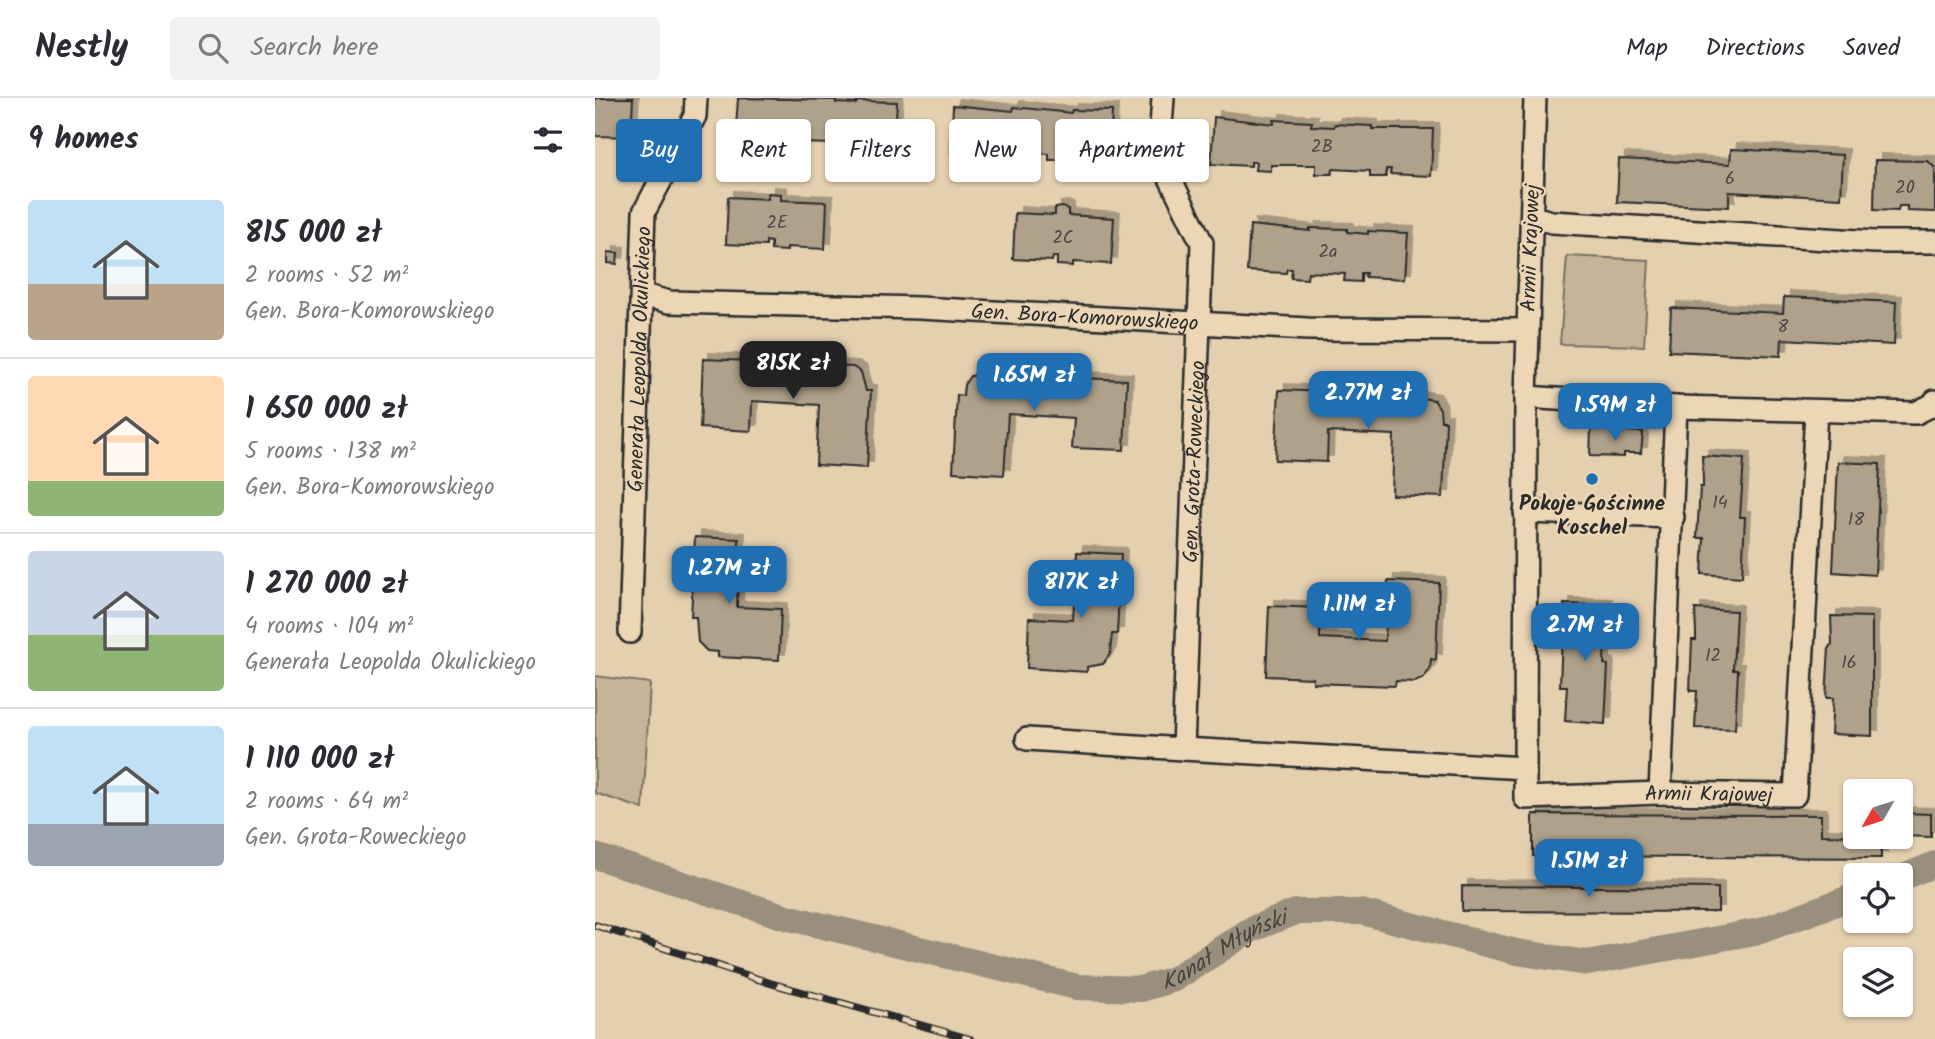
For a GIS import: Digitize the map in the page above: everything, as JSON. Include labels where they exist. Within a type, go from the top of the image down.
[{"type":"street","name":"Generała Leopolda Okulickiego","points":[[629,632],[644,212],[695,116],[697,98]]},
{"type":"street","name":"Gen. Grota-Roweckiego","points":[[1163,98],[1159,156],[1202,243],[1183,749]]},
{"type":"street","name":"Armii Krajowej","points":[[1535,98],[1526,397],[1525,798],[1660,793],[1795,794],[1816,411]]},
{"type":"street","points":[[1532,217],[1579,224],[1875,242],[1935,243]]},
{"type":"street","name":"Gen. Bora-Komorowskiego","points":[[642,295],[670,302],[920,308],[1308,329],[1527,330]]},
{"type":"street","points":[[1526,397],[1676,407],[1916,413],[1935,401]]},
{"type":"street","points":[[1660,793],[1676,407]]},
{"type":"street","points":[[1525,512],[1673,517]]},
{"type":"street","points":[[1027,739],[1525,768]]},
{"type":"shaded area","points":[[1567,256],[1649,260],[1644,346],[1560,344]]},
{"type":"shaded area","points":[[595,676],[650,683],[643,809],[595,793]]},
{"type":"building","points":[[595,98],[633,98],[632,119],[616,119],[616,137],[595,136]]},
{"type":"building","points":[[738,98],[836,100],[836,103],[856,104],[857,101],[897,102],[896,119],[825,119],[825,144],[811,143],[811,119],[737,119]]},
{"type":"building","points":[[953,105],[1013,111],[1014,107],[1071,113],[1072,110],[1112,111],[1112,119],[1055,119],[1055,160],[1049,160],[1049,154],[1041,154],[1041,119],[952,119]]},
{"type":"building","points":[[1214,117],[1274,124],[1274,120],[1312,122],[1311,126],[1334,127],[1335,124],[1372,126],[1372,129],[1433,129],[1431,176],[1390,174],[1391,169],[1386,169],[1386,177],[1370,177],[1370,171],[1333,169],[1332,174],[1316,174],[1316,165],[1271,165],[1271,171],[1255,170],[1256,162],[1251,162],[1251,166],[1211,164]]},
{"type":"building","points":[[1731,149],[1843,155],[1841,198],[1729,192],[1729,207],[1617,202],[1619,159],[1730,164]]},
{"type":"building","points":[[1875,160],[1928,161],[1935,168],[1935,212],[1907,211],[1907,206],[1899,206],[1898,211],[1874,210]]},
{"type":"building","points":[[768,193],[781,194],[781,200],[827,202],[825,249],[787,247],[787,251],[771,250],[771,242],[766,241],[766,246],[726,244],[728,197],[768,199]]},
{"type":"building","points":[[1055,208],[1068,209],[1068,215],[1114,218],[1111,264],[1073,262],[1073,266],[1057,265],[1057,257],[1053,257],[1052,261],[1013,259],[1015,213],[1055,215]]},
{"type":"building","points":[[1250,225],[1310,231],[1310,228],[1347,229],[1347,232],[1368,234],[1368,231],[1408,233],[1405,279],[1365,277],[1366,273],[1361,273],[1361,282],[1344,281],[1345,274],[1308,272],[1307,279],[1291,278],[1292,269],[1287,269],[1286,273],[1247,271]]},
{"type":"building","points":[[608,252],[618,253],[617,264],[608,263]]},
{"type":"building","points":[[1784,297],[1896,302],[1894,345],[1782,339],[1781,356],[1669,351],[1671,308],[1783,313]]},
{"type":"building","points":[[751,357],[833,361],[833,366],[853,367],[861,372],[866,391],[871,391],[867,468],[816,465],[819,405],[752,401],[751,431],[700,428],[703,359],[751,361]]},
{"type":"building","points":[[998,369],[1078,373],[1080,378],[1127,380],[1124,450],[1072,448],[1074,418],[1008,414],[1004,475],[953,472],[957,395],[963,396],[964,385],[970,376],[998,374]]},
{"type":"building","points":[[1326,387],[1408,391],[1408,396],[1434,400],[1440,409],[1441,421],[1446,421],[1443,497],[1392,495],[1394,435],[1328,432],[1327,462],[1275,460],[1279,390],[1326,392]]},
{"type":"building","points":[[1591,429],[1643,432],[1641,453],[1624,453],[1624,457],[1590,456]]},
{"type":"building","points":[[1702,456],[1744,459],[1740,517],[1745,517],[1742,577],[1702,574],[1704,538],[1697,538],[1700,487],[1703,487]]},
{"type":"building","points":[[1838,462],[1880,464],[1875,575],[1833,572]]},
{"type":"building","points":[[695,537],[739,539],[737,607],[781,609],[779,660],[718,657],[718,652],[707,651],[698,642],[696,617],[691,617]]},
{"type":"building","points":[[1077,552],[1121,554],[1117,634],[1112,634],[1110,654],[1103,664],[1087,667],[1087,672],[1027,668],[1029,618],[1073,620]]},
{"type":"building","points":[[1388,581],[1439,583],[1436,660],[1431,659],[1430,669],[1424,678],[1415,682],[1396,681],[1395,686],[1313,683],[1313,678],[1266,676],[1269,606],[1320,608],[1320,638],[1385,641]]},
{"type":"building","points":[[1564,604],[1606,605],[1604,664],[1608,665],[1605,724],[1565,721],[1567,686],[1560,686],[1562,635],[1565,635],[1566,629]]},
{"type":"building","points":[[1695,609],[1736,611],[1733,670],[1738,670],[1735,729],[1695,728],[1697,691],[1690,691],[1692,640],[1696,640]]},
{"type":"building","points":[[1831,616],[1872,617],[1872,736],[1831,734],[1833,698],[1826,698],[1829,647],[1832,644]]},
{"type":"building","points":[[1913,813],[1931,814],[1931,837],[1913,836]]},
{"type":"building","points":[[1533,814],[1821,815],[1821,835],[1843,835],[1843,849],[1881,849],[1881,858],[1533,856]]},
{"type":"building","points":[[1462,886],[1718,888],[1718,912],[1462,911]]},
{"type":"waterway","name":"Kanał Młyński","points":[[595,856],[786,917],[1077,987],[1141,989],[1174,979],[1252,929],[1296,912],[1361,912],[1517,952],[1587,963],[1760,931],[1843,900]]},
{"type":"waterway","name":"Kanał Młyński","points":[[1913,873],[1935,864]]},
{"type":"railway","points":[[595,925],[770,983],[970,1039]]},
{"type":"place","name":"Pokoje Gościnne Koschel","points":[[1592,479]]}]
